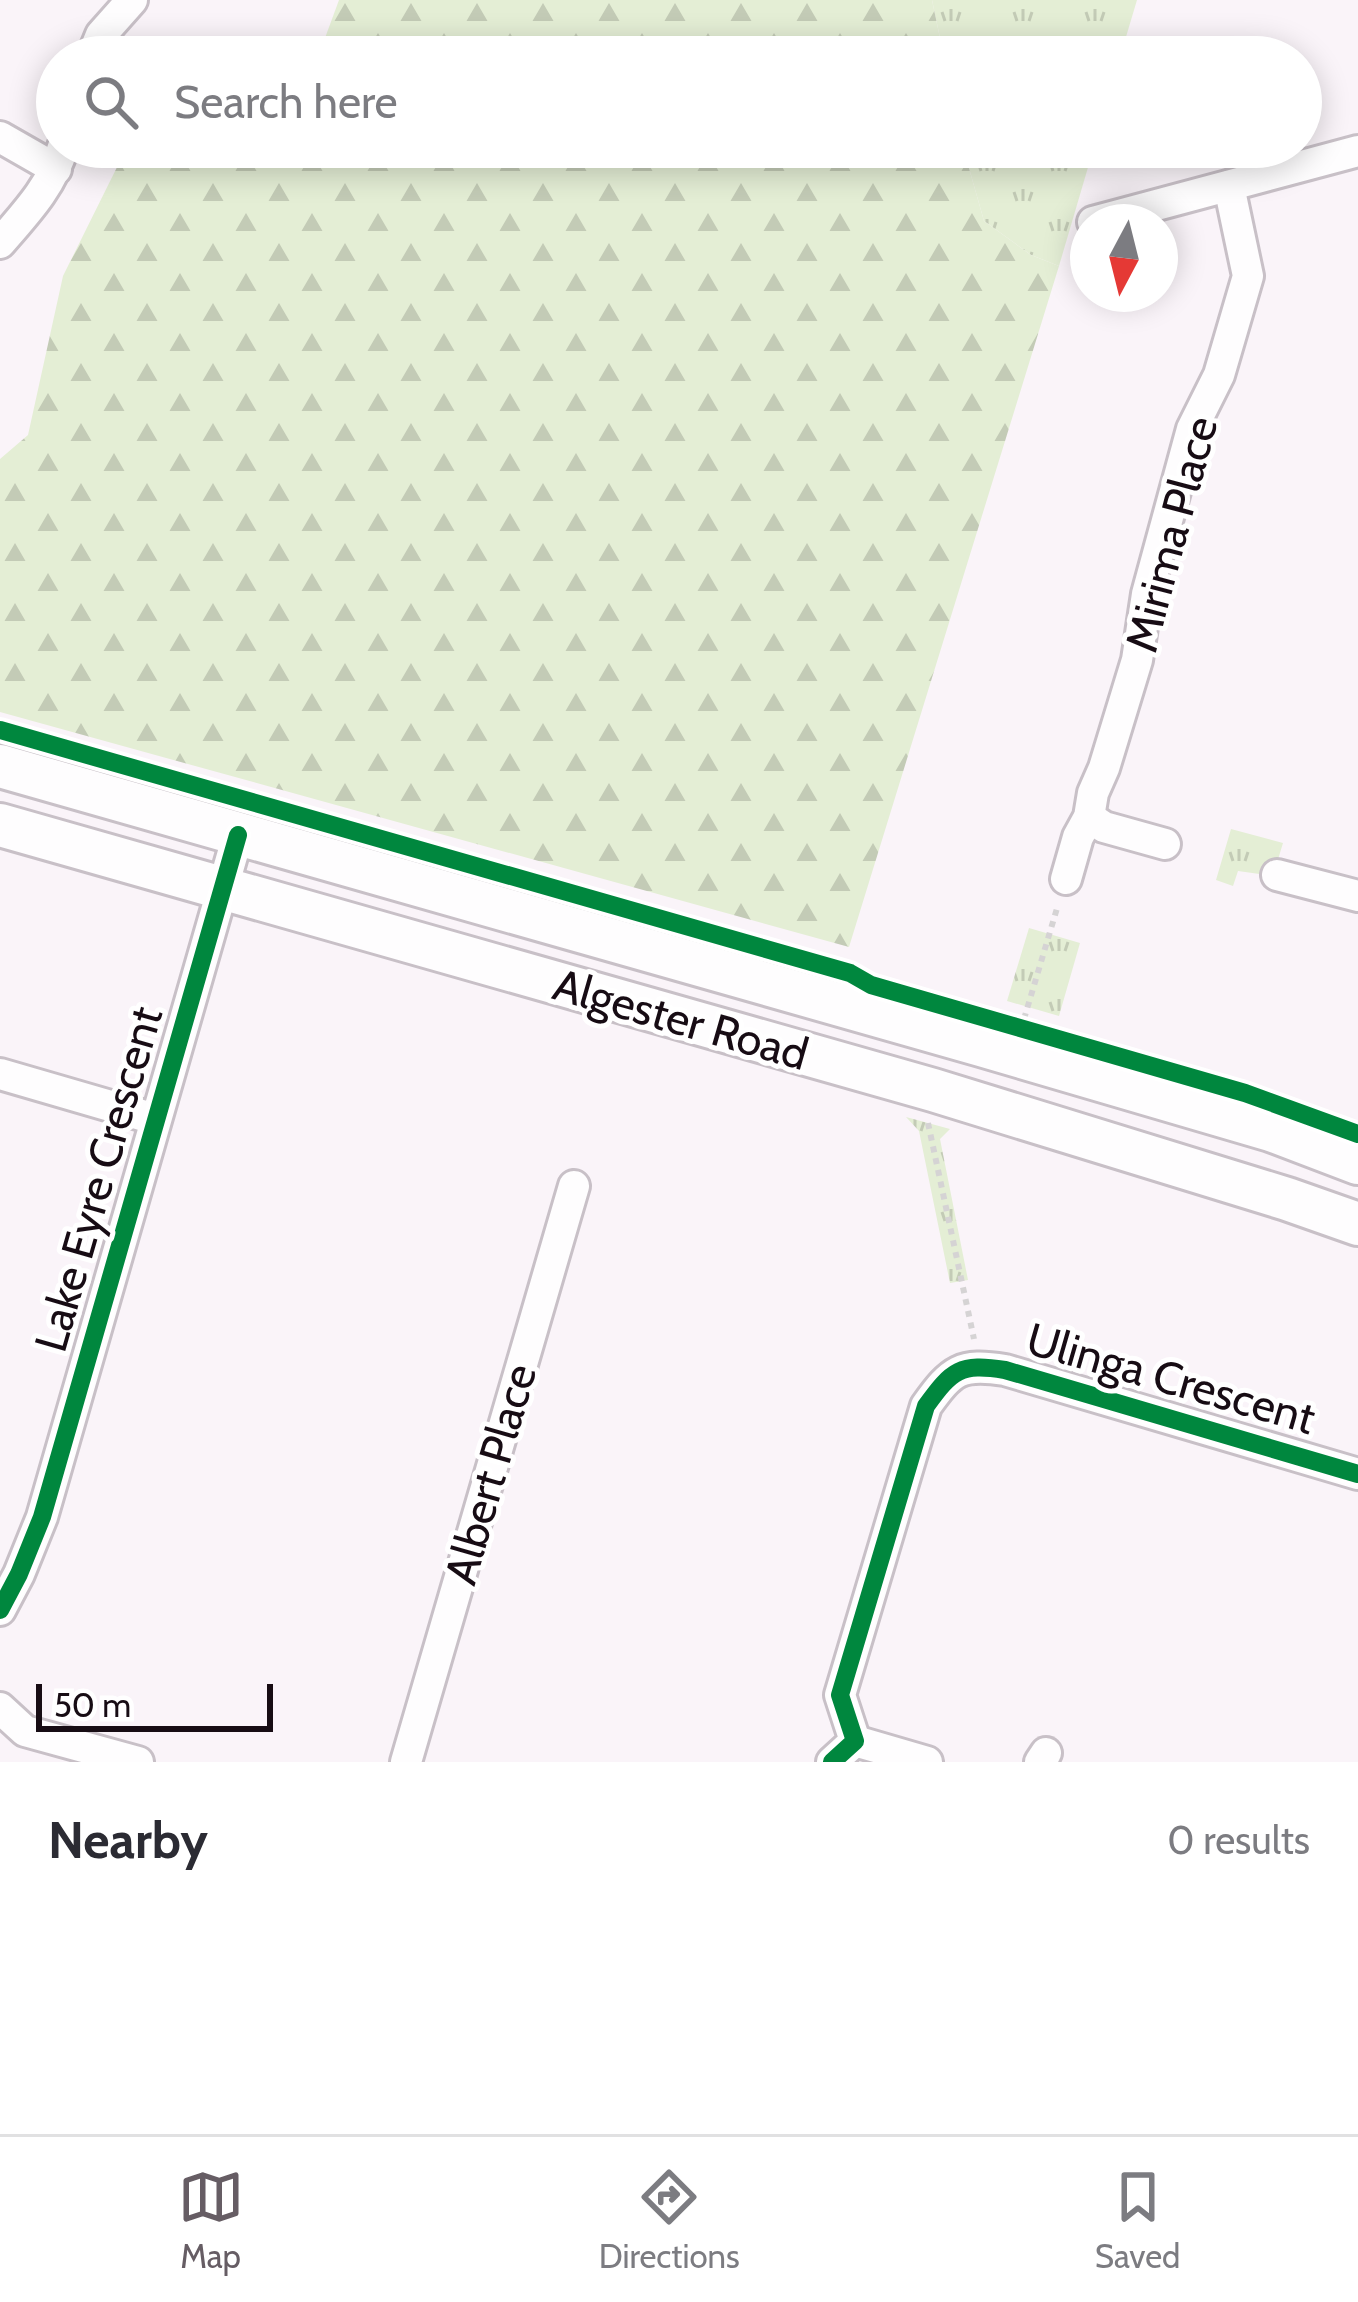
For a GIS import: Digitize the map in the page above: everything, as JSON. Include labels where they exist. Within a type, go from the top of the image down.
[{"type":"main road","name":"Algester Road","points":[[0,766],[981,1045],[1271,1130],[1358,1163]]},
{"type":"main road","name":"Algester Road","points":[[0,824],[1063,1128],[1358,1225]]},
{"type":"street","points":[[100,36],[133,0]]},
{"type":"street","points":[[0,137],[36,150]]},
{"type":"street","points":[[1322,161],[1358,151]]},
{"type":"street","points":[[0,243],[37,200],[55,168]]},
{"type":"street","points":[[1161,204],[1295,168]]},
{"type":"street","name":"Mirima Place","points":[[1066,879],[1137,660],[1147,594],[1192,429],[1219,375],[1248,276],[1229,186]]},
{"type":"street","points":[[1089,817],[1105,827],[1166,844]]},
{"type":"street","name":"Lake Eyre Crescent","points":[[0,1610],[42,1516],[238,835]]},
{"type":"street","points":[[1277,875],[1358,896]]},
{"type":"street","points":[[0,1074],[155,1119]]},
{"type":"street","name":"Albert Place","points":[[406,1762],[574,1186]]},
{"type":"street","name":"Ulinga Crescent","points":[[843,1751],[841,1695],[926,1406],[948,1375],[980,1366],[1005,1370],[1358,1474]]},
{"type":"street","points":[[0,1708],[25,1731],[138,1762]]},
{"type":"street","points":[[843,1751],[927,1762]]},
{"type":"path","points":[[1044,1034],[1013,1025],[1066,879]]},
{"type":"path","points":[[926,1112],[980,1366]]},
{"type":"green space","points":[[339,0],[932,0],[940,36],[326,36]]},
{"type":"green space","points":[[932,0],[1137,0],[1126,36],[940,36]]},
{"type":"green space","points":[[117,168],[969,168],[984,221],[1031,255],[1059,266],[849,947],[0,712],[0,459],[28,435],[63,276]]},
{"type":"green space","points":[[969,168],[1088,168],[1077,204],[1070,204],[1070,229],[1059,266],[1031,255],[984,221]]},
{"type":"green space","points":[[1231,829],[1283,843],[1273,876],[1238,871],[1233,886],[1216,880]]},
{"type":"green space","points":[[1029,928],[1080,943],[1059,1016],[1007,1001]]},
{"type":"green space","points":[[906,1117],[950,1129],[940,1139],[968,1280],[950,1283],[919,1131]]},
{"type":"cycle path","points":[[0,730],[850,973],[871,985],[1245,1093],[1358,1134]]},
{"type":"cycle path","points":[[0,1610],[42,1517],[238,835]]},
{"type":"cycle path","points":[[832,1762],[855,1741],[840,1695],[926,1406],[958,1372],[1005,1370],[1358,1474]]}]
